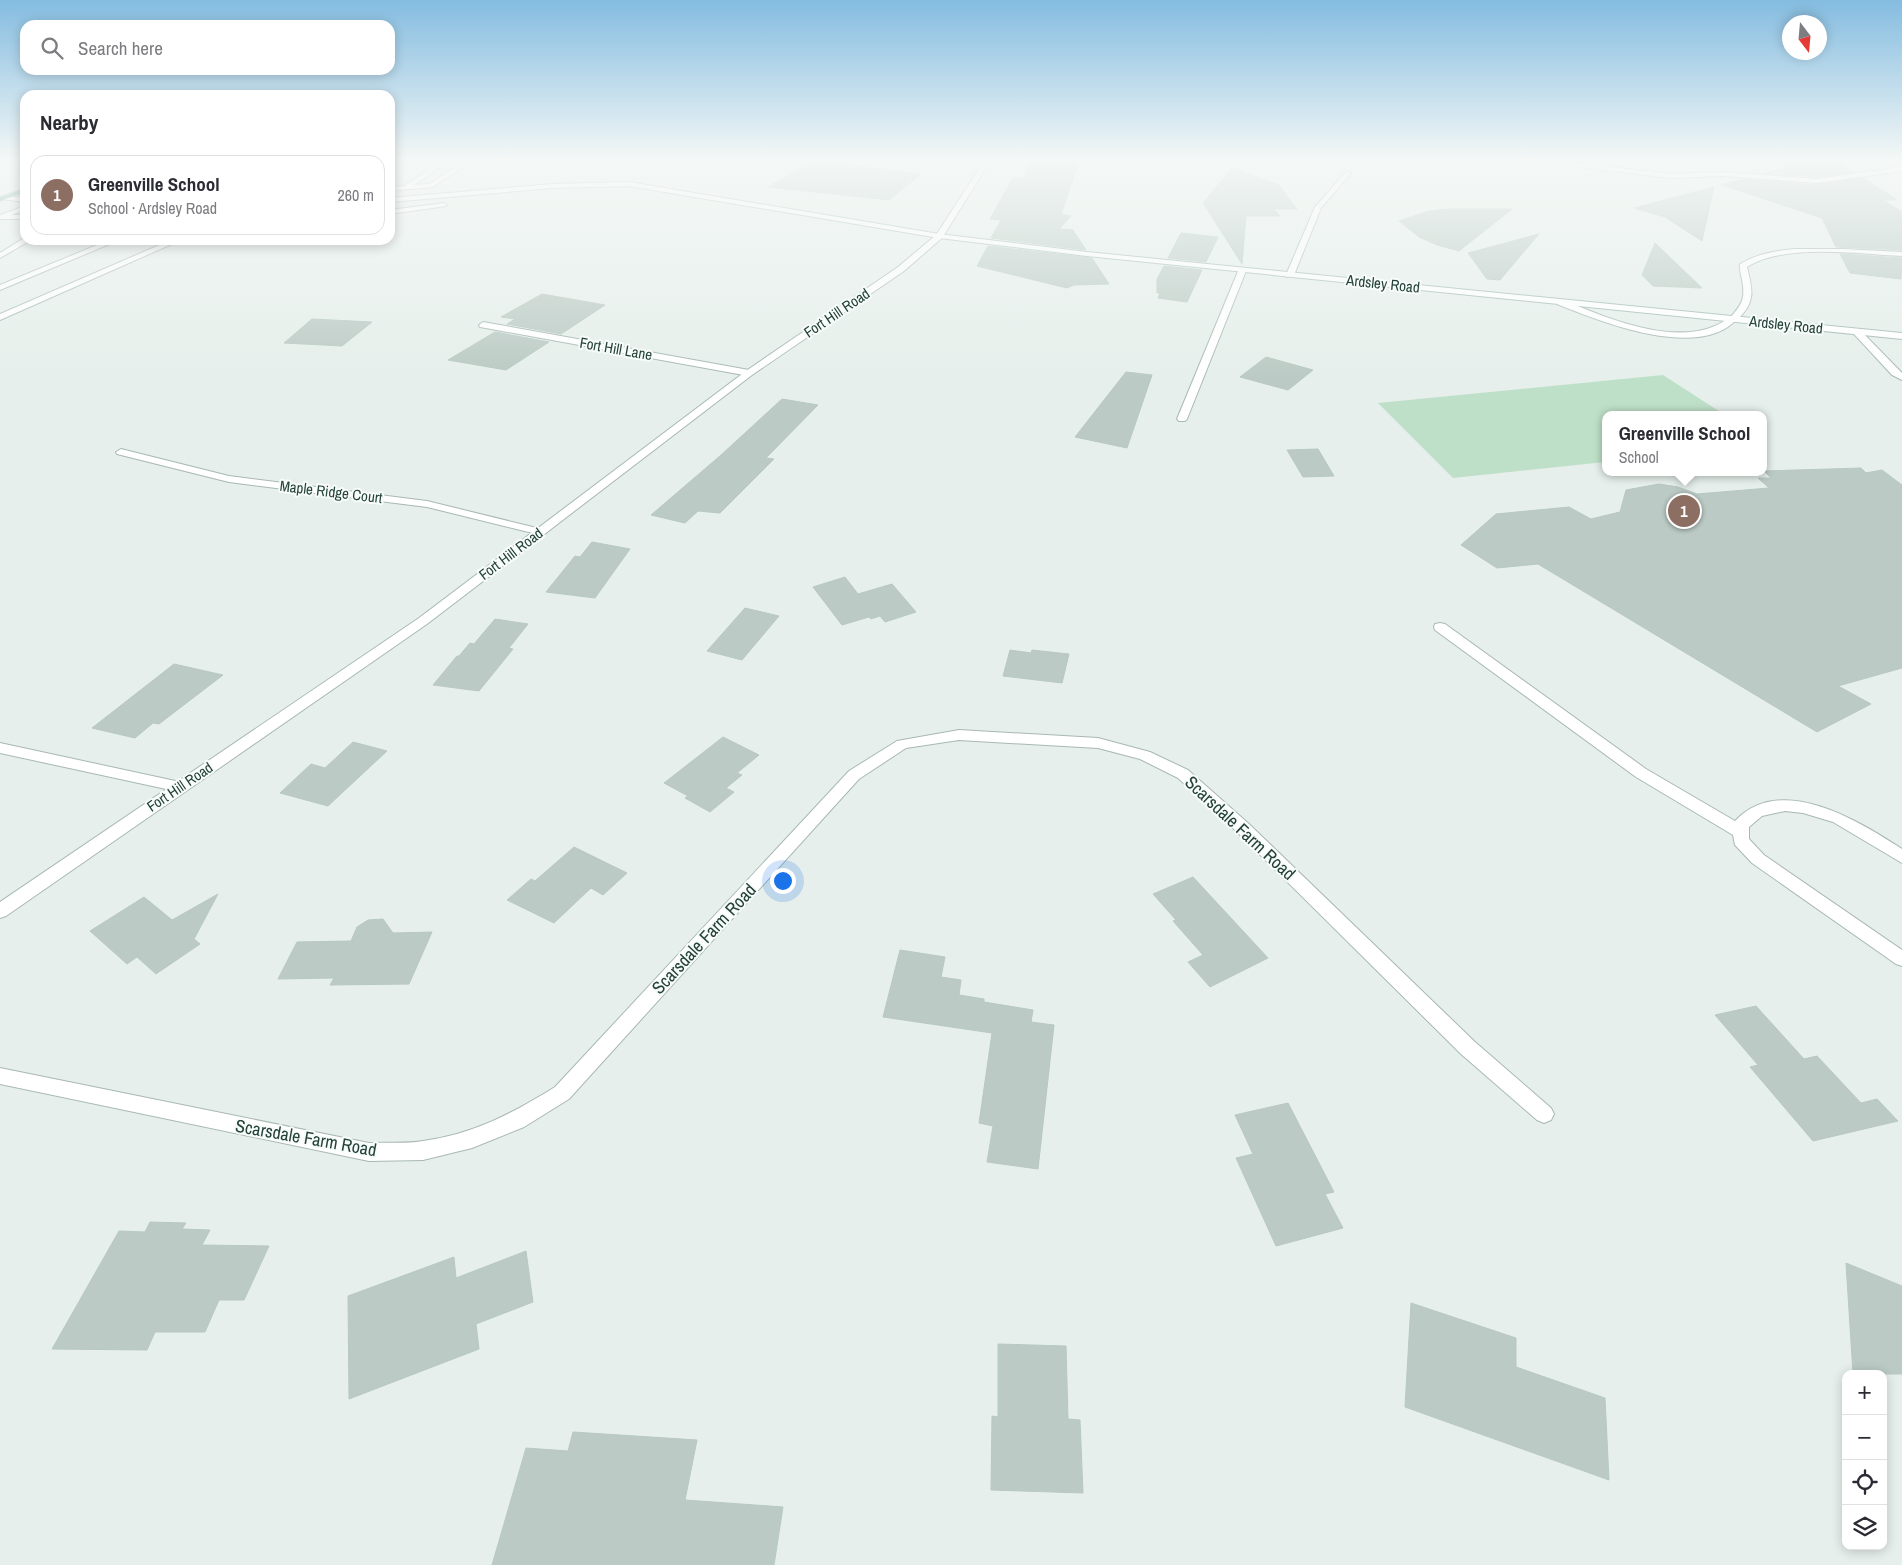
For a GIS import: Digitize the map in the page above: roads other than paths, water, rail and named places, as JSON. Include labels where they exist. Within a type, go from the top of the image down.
[{"type":"street","name":"Ardsley Road","points":[[921,233],[1087,254],[1902,336]]},
{"type":"street","name":"Fort Hill Road","points":[[0,911],[423,621],[749,373],[901,268],[941,233]]},
{"type":"street","points":[[1290,275],[1307,233]]},
{"type":"street","points":[[0,256],[20,244]]},
{"type":"street","points":[[0,288],[103,245]]},
{"type":"street","points":[[0,317],[166,245]]},
{"type":"street","points":[[1560,302],[1620,325],[1667,333],[1704,333],[1720,329],[1742,312],[1749,295],[1743,266],[1748,261],[1760,256],[1800,251],[1902,254]]},
{"type":"street","points":[[1182,419],[1242,270]]},
{"type":"street","name":"Fort Hill Lane","points":[[483,325],[749,373]]},
{"type":"street","points":[[1857,332],[1895,373],[1902,377]]},
{"type":"street","name":"Maple Ridge Court","points":[[121,452],[228,479],[427,504],[541,532]]},
{"type":"street","points":[[1440,627],[1641,773],[1741,832]]},
{"type":"street","name":"Scarsdale Farm Road","points":[[0,1076],[369,1152],[423,1151],[472,1139],[517,1121],[562,1093],[854,776],[902,744],[959,734],[1098,743],[1145,755],[1183,774],[1243,828],[1468,1048],[1544,1114]]},
{"type":"street","points":[[0,748],[180,787]]},
{"type":"street","points":[[1902,857],[1852,825],[1828,814],[1798,806],[1773,807],[1753,813],[1741,825],[1741,841],[1758,859],[1902,959]]},
{"type":"place","name":"Greenville School","points":[[1684,511]]}]
